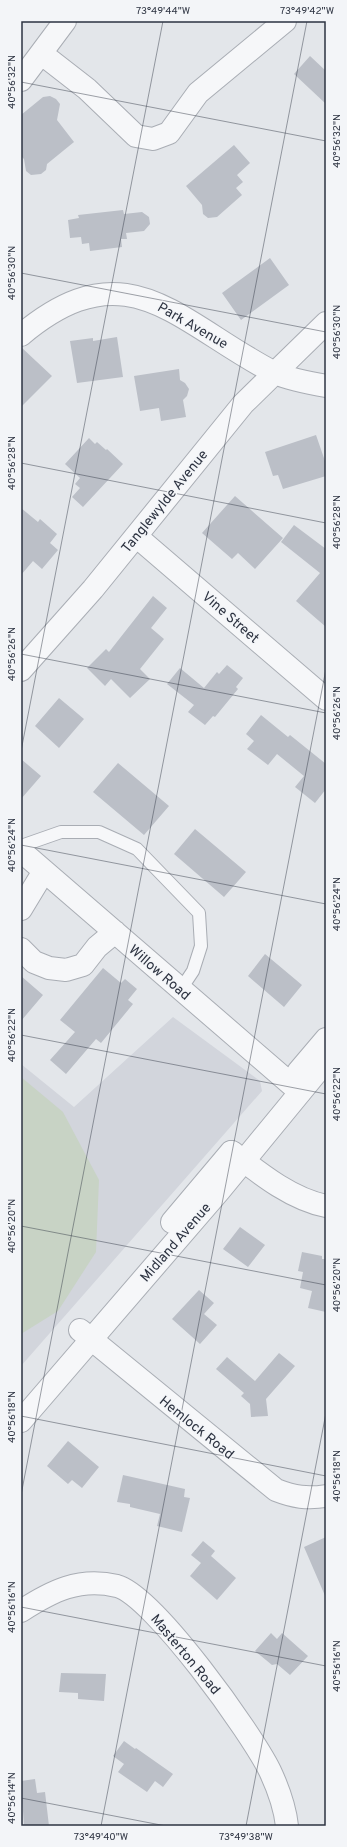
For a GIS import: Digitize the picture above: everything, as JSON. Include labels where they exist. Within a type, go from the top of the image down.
[{"type":"street","points":[[21,80],[42,54],[65,21]]},
{"type":"street","points":[[42,54],[87,89],[136,136],[153,139],[169,133],[198,93],[285,21]]},
{"type":"street","name":"Park Avenue","points":[[21,335],[54,311],[76,300],[100,294],[128,294],[153,302],[177,313],[274,373]]},
{"type":"street","points":[[274,373],[326,323]]},
{"type":"street","points":[[274,373],[326,386]]},
{"type":"street","name":"Tanglewylde Avenue","points":[[21,670],[93,589],[244,404],[274,373]]},
{"type":"street","name":"Vine Street","points":[[136,536],[326,699]]},
{"type":"street","name":"Willow Road","points":[[21,851],[294,1087]]},
{"type":"street","points":[[21,909],[44,871]]},
{"type":"street","points":[[21,948],[34,962],[50,968],[66,970],[83,965],[97,947],[115,932]]},
{"type":"street","name":"Midland Avenue","points":[[21,1421],[86,1334],[238,1156],[294,1087],[326,1039]]},
{"type":"street","name":"Midland Avenue","points":[[294,1087],[326,1062]]},
{"type":"street","points":[[238,1156],[267,1178],[295,1195],[326,1206]]},
{"type":"street","name":"Midland Avenue","points":[[21,1397],[86,1334]]},
{"type":"street","name":"Hemlock Road","points":[[86,1334],[158,1395],[276,1490],[291,1496],[309,1499],[326,1496]]},
{"type":"street","name":"Masterton Road","points":[[21,1611],[61,1588],[89,1582],[118,1586],[145,1605],[175,1638],[253,1740],[271,1772],[285,1813],[287,1826]]},
{"type":"lane","points":[[21,846],[62,832],[99,832],[137,849],[199,913],[201,946],[193,971],[180,989]]},
{"type":"shaded area","points":[[173,1017],[260,1081],[262,1091],[21,1366],[21,1064],[74,1107]]},
{"type":"green space","points":[[21,1077],[63,1112],[99,1180],[96,1252],[58,1311],[21,1334]]},
{"type":"building","points":[[310,56],[326,71],[326,104],[294,74]]},
{"type":"building","points":[[50,96],[56,99],[60,104],[57,120],[74,142],[47,164],[46,170],[41,174],[31,175],[26,171],[24,159],[21,156],[21,115],[43,97]]},
{"type":"building","points":[[234,145],[250,163],[237,175],[243,182],[236,188],[242,195],[217,217],[208,218],[203,214],[202,205],[186,186]]},
{"type":"building","points":[[123,210],[124,214],[142,212],[149,217],[150,224],[144,231],[126,233],[127,239],[121,239],[122,247],[90,251],[89,243],[82,244],[81,237],[70,238],[68,220],[79,218],[78,215]]},
{"type":"building","points":[[270,258],[289,285],[241,320],[222,293]]},
{"type":"building","points":[[117,337],[123,377],[77,383],[70,341],[93,338],[93,341]]},
{"type":"building","points":[[21,347],[52,376],[21,407]]},
{"type":"building","points":[[179,369],[180,380],[185,383],[189,389],[187,396],[183,400],[186,417],[161,421],[159,408],[140,411],[134,376]]},
{"type":"building","points":[[316,435],[326,464],[326,476],[283,489],[278,475],[273,476],[265,452]]},
{"type":"building","points":[[89,438],[95,444],[97,442],[106,450],[107,449],[123,464],[83,507],[72,497],[80,488],[75,484],[80,478],[65,464]]},
{"type":"building","points":[[235,496],[283,538],[255,569],[238,553],[232,559],[202,533]]},
{"type":"building","points":[[21,508],[38,522],[40,519],[57,534],[50,543],[58,550],[42,569],[33,561],[21,575]]},
{"type":"building","points":[[294,525],[326,549],[326,627],[296,601],[320,573],[281,542]]},
{"type":"building","points":[[153,596],[167,608],[151,628],[164,639],[140,669],[150,679],[130,698],[111,679],[105,686],[87,668],[106,649],[109,652]]},
{"type":"building","points":[[227,665],[243,678],[236,687],[238,689],[215,717],[213,716],[205,725],[188,712],[194,705],[167,684],[180,668],[204,688],[217,672],[219,674]]},
{"type":"building","points":[[59,698],[84,719],[59,748],[35,726]]},
{"type":"building","points":[[261,715],[288,737],[290,735],[326,764],[326,789],[315,803],[295,787],[304,776],[277,754],[268,765],[247,749],[254,741],[246,734]]},
{"type":"building","points":[[21,759],[41,776],[21,799]]},
{"type":"building","points":[[118,763],[169,806],[144,835],[93,792]]},
{"type":"building","points":[[195,829],[246,872],[224,897],[174,854]]},
{"type":"building","points":[[265,954],[302,985],[284,1007],[248,976]]},
{"type":"building","points":[[103,968],[121,983],[125,979],[137,989],[128,1000],[133,1004],[101,1043],[96,1039],[66,1074],[50,1060],[75,1032],[60,1020]]},
{"type":"building","points":[[21,976],[43,995],[21,1021]]},
{"type":"building","points":[[240,1227],[265,1245],[248,1267],[223,1249]]},
{"type":"building","points":[[302,1252],[322,1256],[322,1259],[326,1259],[326,1312],[308,1308],[312,1291],[300,1288],[303,1272],[298,1271]]},
{"type":"building","points":[[199,1290],[214,1303],[204,1314],[217,1325],[200,1344],[172,1319]]},
{"type":"building","points":[[279,1353],[295,1366],[266,1399],[268,1416],[251,1417],[250,1404],[241,1396],[244,1393],[216,1369],[227,1357],[255,1381]]},
{"type":"building","points":[[68,1441],[99,1467],[82,1488],[72,1480],[68,1484],[47,1466]]},
{"type":"building","points":[[123,1475],[185,1489],[184,1497],[190,1498],[182,1532],[157,1526],[160,1514],[130,1507],[130,1504],[117,1502]]},
{"type":"building","points":[[326,1537],[326,1598],[304,1547]]},
{"type":"building","points":[[203,1541],[215,1551],[211,1556],[236,1578],[217,1600],[190,1576],[201,1563],[191,1555]]},
{"type":"building","points":[[271,1633],[277,1639],[282,1633],[308,1656],[290,1675],[277,1664],[272,1665],[255,1651]]},
{"type":"building","points":[[61,1673],[106,1674],[104,1701],[78,1699],[78,1693],[59,1692]]},
{"type":"building","points":[[124,1741],[173,1774],[163,1787],[155,1781],[147,1792],[118,1772],[124,1764],[113,1756]]},
{"type":"building","points":[[35,1779],[37,1793],[45,1792],[49,1826],[24,1826],[21,1781]]}]
